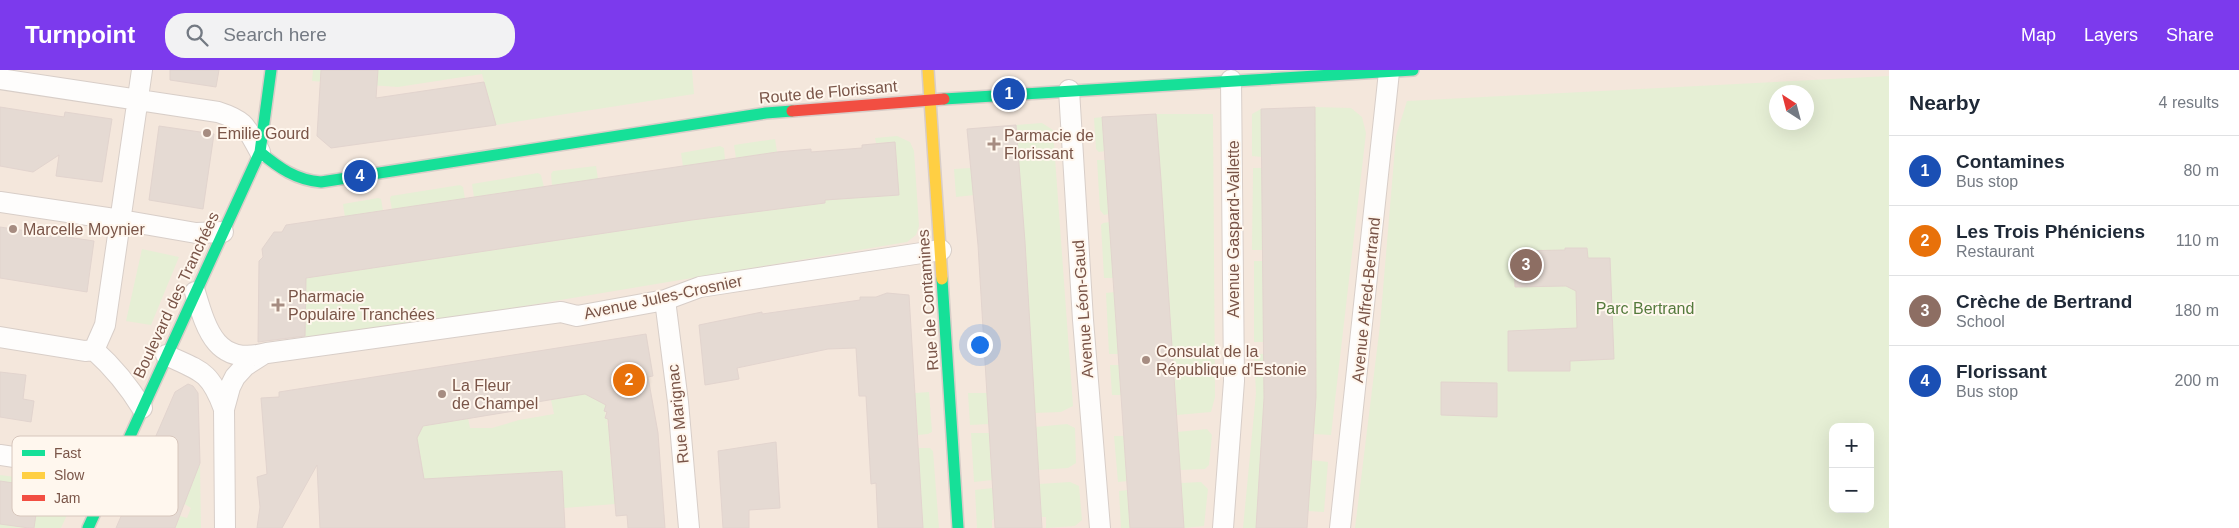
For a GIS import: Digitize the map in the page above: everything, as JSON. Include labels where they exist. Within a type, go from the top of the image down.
[{"type":"main road","name":"Boulevard des Tranchées","points":[[129,436],[260,152],[271,70]]},
{"type":"main road","name":"Rue de Contamines","points":[[928,70],[942,250],[958,528]]},
{"type":"main road","name":"Route de Florissant","points":[[260,152],[287,175],[308,182],[320,182],[766,113],[1069,90],[1413,70]]},
{"type":"main road","name":"Boulevard des Tranchées","points":[[88,528],[93,516]]},
{"type":"street","points":[[94,350],[105,324],[142,70]]},
{"type":"street","name":"Avenue Alfred-Bertrand","points":[[1340,528],[1389,72]]},
{"type":"street","points":[[0,79],[218,112],[237,118],[245,125],[260,152]]},
{"type":"street","name":"Avenue Gaspard-Vallette","points":[[1223,528],[1234,381],[1231,80]]},
{"type":"street","name":"Avenue Léon-Gaud","points":[[1069,90],[1083,320],[1100,528]]},
{"type":"street","points":[[0,202],[196,233],[223,232]]},
{"type":"street","name":"Avenue Jules-Crosnier","points":[[195,292],[205,325],[218,344],[232,354],[241,357],[252,357],[266,353],[561,312],[577,316],[664,300],[700,287],[942,250]]},
{"type":"street","name":"Rue Marignac","points":[[664,300],[678,402],[689,528]]},
{"type":"street","points":[[0,337],[85,351],[94,350],[125,381],[142,408]]},
{"type":"street","points":[[225,528],[224,409],[230,386],[235,377],[244,366],[266,353]]},
{"type":"street","points":[[166,354],[210,379],[216,387],[224,409]]},
{"type":"shaded area","points":[[0,70],[1889,70],[1889,528],[0,528]]},
{"type":"green space","points":[[313,70],[481,70],[482,72],[482,70],[692,70],[694,94],[496,125],[482,74],[398,87],[312,81]]},
{"type":"green space","name":"Parc Bertrand","points":[[1889,76],[1889,528],[1355,528],[1380,325],[1396,136],[1407,101]]},
{"type":"green space","points":[[1315,107],[1351,108],[1362,117],[1366,133],[1331,435],[1314,434],[1316,397]]},
{"type":"green space","points":[[1261,109],[1262,157],[1252,156],[1252,114]]},
{"type":"green space","points":[[1156,114],[1213,114],[1215,397],[1211,412],[1177,415]]},
{"type":"green space","points":[[1102,117],[1105,151],[1099,152],[1096,149],[1094,118]]},
{"type":"green space","points":[[1042,123],[1053,130],[1073,406],[1061,412],[1034,413],[1016,125]]},
{"type":"green space","points":[[897,136],[910,142],[914,151],[919,226],[916,235],[907,242],[364,333],[363,331],[305,337],[306,278],[692,220],[825,203],[825,200],[899,195],[895,142],[876,143],[875,138]]},
{"type":"green space","points":[[775,139],[777,152],[736,158],[734,145]]},
{"type":"green space","points":[[720,146],[724,148],[725,160],[683,166],[681,153]]},
{"type":"green space","points":[[1097,160],[1105,160],[1109,214],[1104,215],[1100,210]]},
{"type":"green space","points":[[596,166],[598,179],[552,186],[551,174],[553,171]]},
{"type":"green space","points":[[971,168],[974,195],[956,197],[954,169]]},
{"type":"green space","points":[[1253,168],[1262,168],[1263,250],[1252,250]]},
{"type":"green space","points":[[538,173],[541,175],[544,187],[474,197],[472,184]]},
{"type":"green space","points":[[460,185],[463,187],[465,199],[392,210],[391,196]]},
{"type":"green space","points":[[381,199],[383,211],[345,217],[343,204]]},
{"type":"green space","points":[[1110,222],[1114,278],[1104,278],[1101,225]]},
{"type":"green space","points":[[142,249],[179,257],[151,325],[126,321]]},
{"type":"green space","points":[[1254,261],[1263,261],[1264,342],[1254,342]]},
{"type":"green space","points":[[1115,292],[1119,354],[1109,354],[1106,293]]},
{"type":"green space","points":[[1254,354],[1264,354],[1264,398],[1256,528],[1243,528],[1256,393]]},
{"type":"green space","points":[[1110,365],[1120,365],[1122,395],[1112,395]]},
{"type":"green space","points":[[570,390],[605,398],[603,404],[606,405],[605,418],[608,419],[607,425],[611,427],[612,441],[609,441],[615,504],[564,508],[561,471],[424,479],[415,427],[468,418],[470,428],[492,428],[519,420],[554,414],[551,400],[571,397]]},
{"type":"green space","points":[[929,392],[932,432],[918,435],[915,393]]},
{"type":"green space","points":[[968,393],[987,393],[989,424],[970,425]]},
{"type":"green space","points":[[1067,424],[1075,428],[1076,463],[1068,468],[1038,470],[1035,427]]},
{"type":"green space","points":[[1207,429],[1212,435],[1209,465],[1205,469],[1180,470],[1177,432]]},
{"type":"green space","points":[[971,433],[989,433],[992,480],[974,482]]},
{"type":"green space","points":[[1114,436],[1124,436],[1127,481],[1118,482]]},
{"type":"green space","points":[[918,448],[930,448],[933,451],[939,528],[923,528]]},
{"type":"green space","points":[[1312,460],[1328,462],[1324,512],[1308,511]]},
{"type":"green space","points":[[200,463],[201,528],[175,528],[180,516],[187,518],[191,508],[183,503]]},
{"type":"green space","points":[[0,475],[12,477],[12,516],[66,516],[61,528],[0,528]]},
{"type":"green space","points":[[1070,482],[1079,486],[1082,520],[1075,526],[1046,528],[1046,517],[1041,517],[1039,484]]},
{"type":"green space","points":[[1201,482],[1208,489],[1204,526],[1184,528],[1181,483]]},
{"type":"green space","points":[[993,488],[995,519],[992,520],[992,528],[977,528],[975,490]]},
{"type":"green space","points":[[1128,490],[1130,528],[1121,528],[1119,491]]},
{"type":"building","points":[[170,70],[219,70],[216,87],[170,80]]},
{"type":"building","points":[[321,70],[378,70],[376,98],[484,82],[496,125],[331,148],[317,136]]},
{"type":"building","points":[[0,107],[64,117],[65,112],[112,119],[102,182],[56,176],[59,155],[33,172],[0,166]]},
{"type":"building","points":[[1315,107],[1316,397],[1307,528],[1256,528],[1264,398],[1261,109]]},
{"type":"building","points":[[1156,114],[1184,528],[1130,528],[1102,117]]},
{"type":"building","points":[[1016,125],[1042,528],[995,528],[978,245],[967,129]]},
{"type":"building","points":[[159,126],[214,134],[203,209],[149,200]]},
{"type":"building","points":[[895,142],[899,195],[825,200],[825,203],[692,220],[306,278],[305,336],[258,342],[259,261],[263,257],[262,249],[274,232],[282,232],[286,225],[777,152],[811,149],[811,152],[862,148],[862,145]]},
{"type":"building","points":[[0,227],[94,241],[87,292],[0,278]]},
{"type":"building","points":[[1565,248],[1587,248],[1588,258],[1610,258],[1614,359],[1570,361],[1570,371],[1508,371],[1508,331],[1577,328],[1576,291],[1566,286],[1515,287],[1514,251],[1565,250]]},
{"type":"building","points":[[887,293],[909,295],[923,528],[878,528],[876,483],[871,484],[866,396],[859,396],[856,348],[828,349],[737,368],[739,379],[705,385],[699,325],[762,312],[762,314],[860,300],[860,297],[876,297]]},
{"type":"building","points":[[646,334],[653,376],[648,377],[658,433],[665,528],[628,528],[627,515],[616,516],[608,419],[605,418],[607,412],[604,411],[606,405],[585,394],[519,405],[520,410],[423,426],[417,438],[424,479],[562,471],[565,528],[320,528],[317,465],[282,528],[257,528],[260,507],[257,477],[267,474],[261,398],[279,397],[279,392]]},
{"type":"building","points":[[0,372],[26,375],[23,399],[34,401],[31,422],[0,417]]},
{"type":"building","points":[[1441,382],[1497,383],[1497,417],[1441,415]]},
{"type":"building","points":[[188,384],[193,386],[198,393],[200,463],[175,528],[116,528],[121,516],[178,516],[178,436],[156,436],[175,392]]},
{"type":"building","points":[[776,442],[780,508],[749,510],[749,528],[723,528],[718,451]]},
{"type":"building","points":[[0,481],[12,483],[12,516],[36,516],[34,528],[0,524]]},
{"type":"traffic: fast","points":[[130,436],[260,152],[271,70]]},
{"type":"traffic: fast","points":[[944,99],[1413,70]]},
{"type":"traffic: fast","points":[[260,152],[296,176],[321,182],[766,113],[792,111]]},
{"type":"traffic: fast","points":[[942,279],[958,528]]},
{"type":"traffic: fast","points":[[88,528],[93,516]]},
{"type":"traffic: slow","points":[[928,70],[942,279]]},
{"type":"traffic: jam","points":[[792,111],[944,99]]},
{"type":"place","name":"Contamines","points":[[1009,94]]},
{"type":"place","name":"Emilie Gourd","points":[[207,133]]},
{"type":"place","name":"Parmacie de Florissant","points":[[994,144]]},
{"type":"place","name":"Florissant","points":[[360,176]]},
{"type":"place","name":"Marcelle Moynier","points":[[13,229]]},
{"type":"place","name":"Crèche de Bertrand","points":[[1526,265]]},
{"type":"place","name":"Pharmacie Populaire Tranchées","points":[[278,305]]},
{"type":"place","name":"Consulat de la République d'Estonie","points":[[1146,360]]},
{"type":"place","name":"Les Trois Phéniciens","points":[[629,380]]},
{"type":"place","name":"La Fleur de Champel","points":[[442,394]]}]
